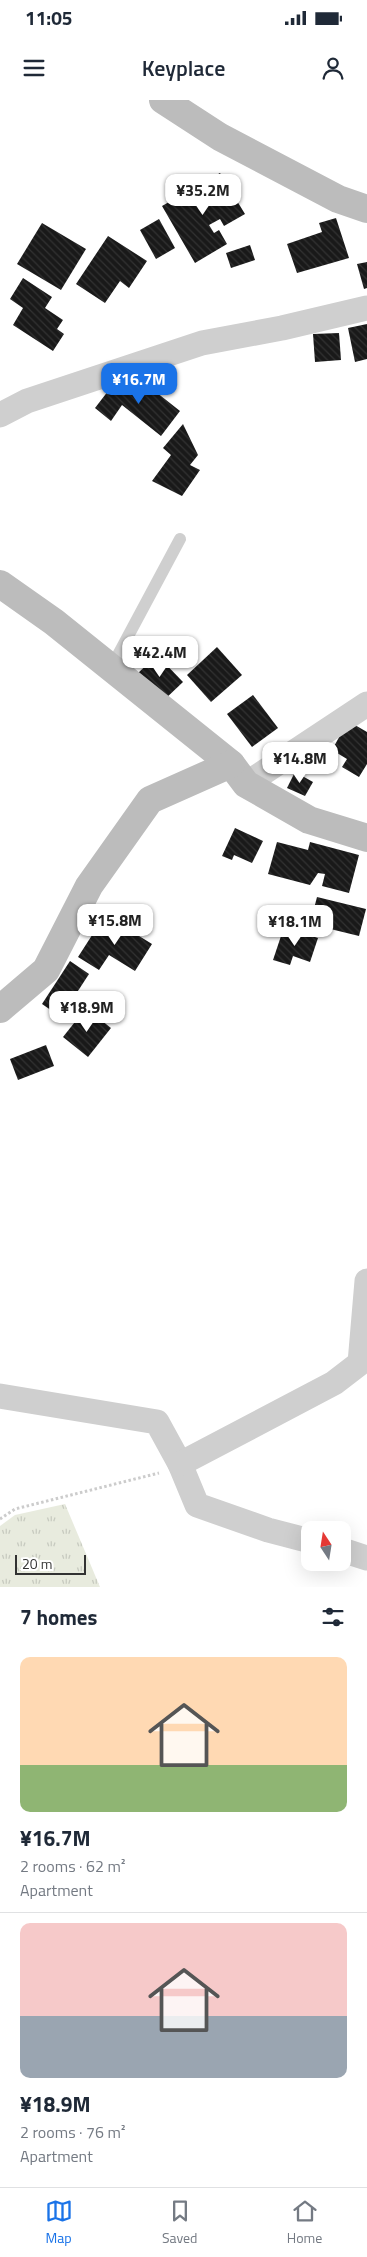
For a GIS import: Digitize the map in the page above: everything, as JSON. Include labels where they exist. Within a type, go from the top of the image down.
[{"type":"street","points":[[163,100],[220,137],[338,199],[367,209]]},
{"type":"street","points":[[0,415],[27,401],[202,343],[282,328],[367,308]]},
{"type":"street","points":[[0,584],[54,622],[238,774],[309,820],[367,838]]},
{"type":"street","points":[[0,1009],[46,970],[90,886],[150,800],[238,774],[367,704]]},
{"type":"street","points":[[180,1464],[334,1383],[360,1363],[367,1281]]},
{"type":"street","points":[[0,1396],[157,1422],[180,1464],[197,1505],[268,1530],[301,1539]]},
{"type":"street","points":[[351,1553],[367,1558]]},
{"type":"lane","points":[[111,668],[180,539]]},
{"type":"path","points":[[0,1520],[15,1509],[151,1476],[180,1464]]},
{"type":"green space","points":[[65,1504],[100,1587],[0,1587],[0,1526],[15,1515]]},
{"type":"building","points":[[220,173],[245,214],[224,226],[220,219],[209,225],[214,233],[219,230],[227,244],[195,263],[162,206]]},
{"type":"building","points":[[336,218],[349,258],[297,273],[287,244],[322,232],[319,223]]},
{"type":"building","points":[[159,219],[175,248],[156,259],[140,230]]},
{"type":"building","points":[[42,223],[86,249],[61,290],[17,264]]},
{"type":"building","points":[[108,236],[147,261],[129,288],[120,281],[105,303],[76,284]]},
{"type":"building","points":[[250,245],[255,260],[231,268],[226,253]]},
{"type":"building","points":[[367,262],[367,288],[364,289],[357,264]]},
{"type":"building","points":[[23,278],[52,297],[45,308],[63,320],[57,329],[64,334],[53,351],[13,325],[23,308],[10,299]]},
{"type":"building","points":[[367,324],[367,359],[355,362],[348,328]]},
{"type":"building","points":[[339,333],[341,360],[315,362],[313,334]]},
{"type":"building","points":[[137,377],[180,411],[161,436],[122,405],[111,421],[95,408],[115,382],[126,390]]},
{"type":"building","points":[[183,424],[198,455],[190,465],[200,470],[182,496],[152,481],[171,455],[163,448]]},
{"type":"building","points":[[217,647],[242,675],[211,702],[187,675]]},
{"type":"building","points":[[157,655],[183,682],[163,701],[137,674]]},
{"type":"building","points":[[253,695],[278,728],[252,747],[227,714]]},
{"type":"building","points":[[348,721],[367,732],[367,764],[359,777],[342,767],[347,759],[332,750]]},
{"type":"building","points":[[295,772],[313,782],[305,796],[287,788]]},
{"type":"building","points":[[235,828],[263,841],[252,863],[234,855],[232,860],[222,856]]},
{"type":"building","points":[[277,842],[308,850],[310,842],[359,855],[349,893],[322,886],[325,874],[318,873],[310,885],[268,874]]},
{"type":"building","points":[[317,897],[366,909],[359,936],[310,924]]},
{"type":"building","points":[[105,915],[152,944],[135,971],[109,955],[99,970],[78,957]]},
{"type":"building","points":[[284,927],[318,938],[310,962],[293,956],[290,965],[273,960]]},
{"type":"building","points":[[70,961],[89,974],[61,1017],[42,1004]]},
{"type":"building","points":[[86,1008],[111,1028],[88,1057],[63,1037]]},
{"type":"building","points":[[46,1045],[54,1066],[18,1080],[10,1059]]}]
